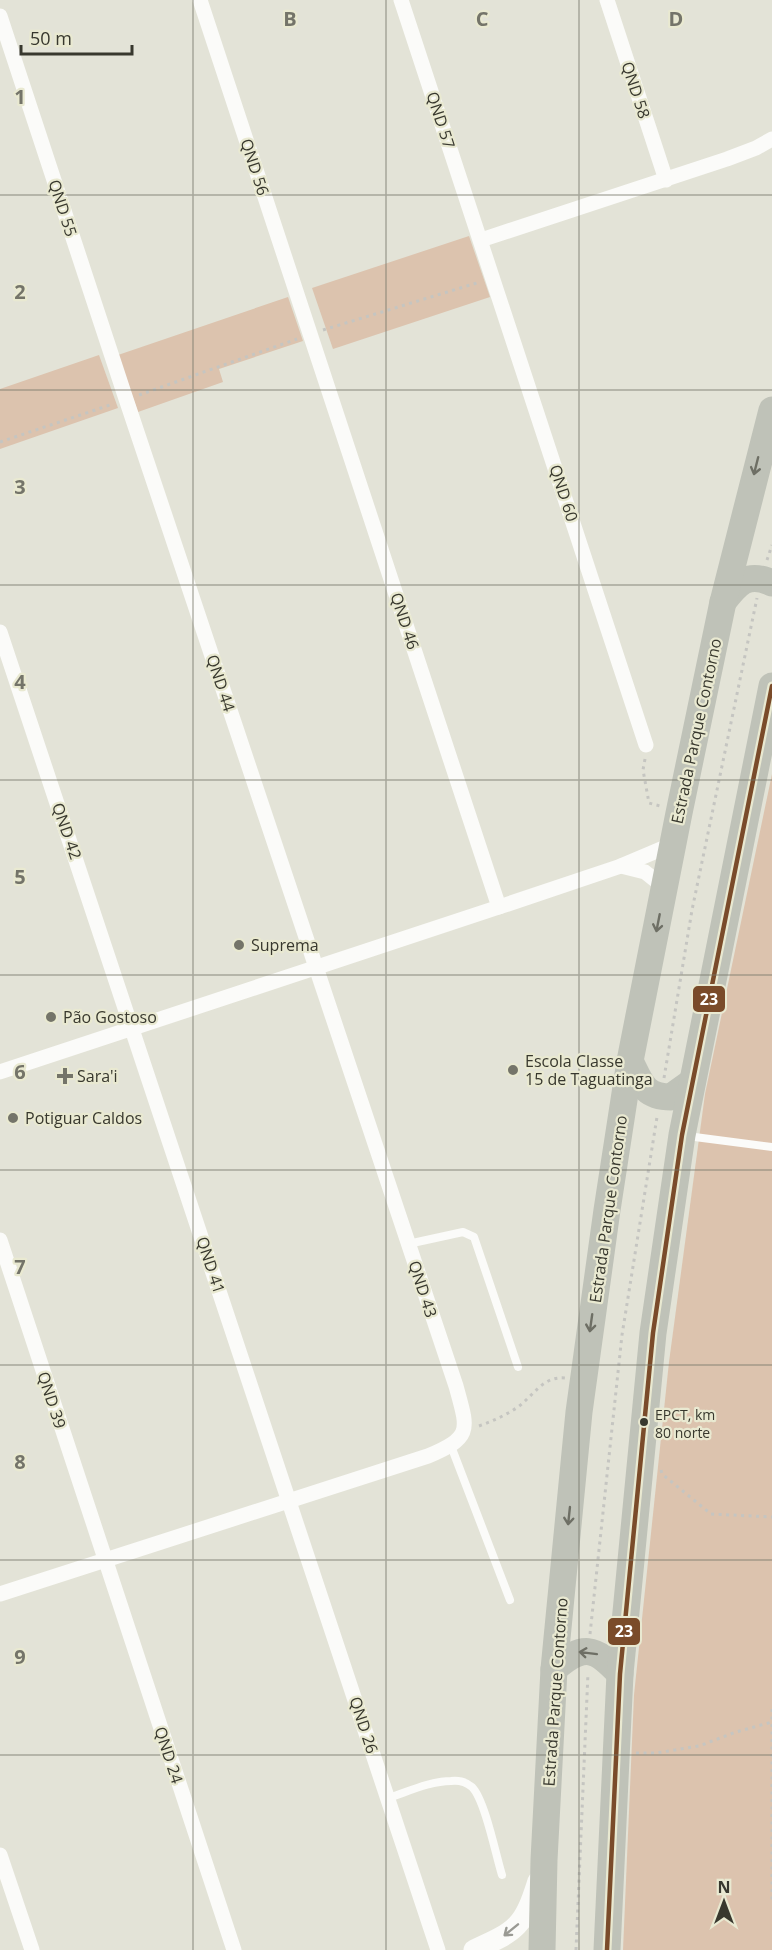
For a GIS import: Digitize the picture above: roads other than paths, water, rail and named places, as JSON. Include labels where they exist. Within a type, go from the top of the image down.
[{"type":"highway","name":"Estrada Parque Contorno","points":[[542,1950],[544,1860],[554,1669],[583,1380],[630,1061],[723,602],[772,410]]},
{"type":"highway","points":[[723,602],[735,586],[743,581],[754,578],[767,581]]},
{"type":"highway","points":[[607,1950],[620,1674],[653,1333],[682,1135],[772,686]]},
{"type":"highway","points":[[630,1061],[643,1087],[650,1093],[671,1096],[692,1082]]},
{"type":"highway","points":[[554,1669],[573,1653],[588,1651],[607,1660],[620,1674]]},
{"type":"street","name":"QND 56","points":[[200,0],[311,334]]},
{"type":"street","name":"QND 57","points":[[401,0],[481,240]]},
{"type":"street","name":"QND 58","points":[[607,0],[666,180]]},
{"type":"street","name":"QND 55","points":[[0,16],[126,399]]},
{"type":"street","points":[[481,240],[666,180],[756,148],[772,139]]},
{"type":"street","name":"QND 60","points":[[481,240],[646,745]]},
{"type":"street","name":"QND 46","points":[[311,334],[499,907]]},
{"type":"street","name":"QND 44","points":[[126,399],[315,967]]},
{"type":"street","name":"QND 42","points":[[0,633],[133,1029]]},
{"type":"street","points":[[0,1072],[621,866],[673,844]]},
{"type":"street","points":[[621,866],[645,872],[664,888]]},
{"type":"street","name":"QND 43","points":[[315,967],[456,1386],[465,1419],[464,1432],[451,1446]]},
{"type":"street","name":"QND 41","points":[[133,1029],[289,1500]]},
{"type":"street","name":"QND 39","points":[[0,1240],[104,1559]]},
{"type":"street","points":[[0,1594],[428,1456],[451,1446]]},
{"type":"street","name":"QND 26","points":[[289,1500],[438,1950]]},
{"type":"street","name":"QND 24","points":[[104,1559],[234,1950]]},
{"type":"street","points":[[0,1855],[32,1950]]},
{"type":"street","points":[[474,1950],[508,1934],[522,1921],[529,1908],[544,1860]]},
{"type":"lane","points":[[682,1135],[772,1147]]},
{"type":"lane","points":[[408,1244],[459,1232],[467,1232],[474,1237],[518,1367]]},
{"type":"lane","points":[[451,1446],[510,1600]]},
{"type":"lane","points":[[388,1798],[447,1781],[460,1781],[470,1785],[483,1808],[502,1875]]},
{"type":"place","name":"Suprema","points":[[239,945]]},
{"type":"place","name":"Pão Gostoso","points":[[51,1017]]},
{"type":"place","name":"Escola Classe 15 de Taguatinga","points":[[513,1070]]},
{"type":"place","name":"Sara'i","points":[[65,1076]]},
{"type":"place","name":"Potiguar Caldos","points":[[13,1118]]},
{"type":"place","name":"EPCT, km 80 norte","points":[[644,1422]]}]
